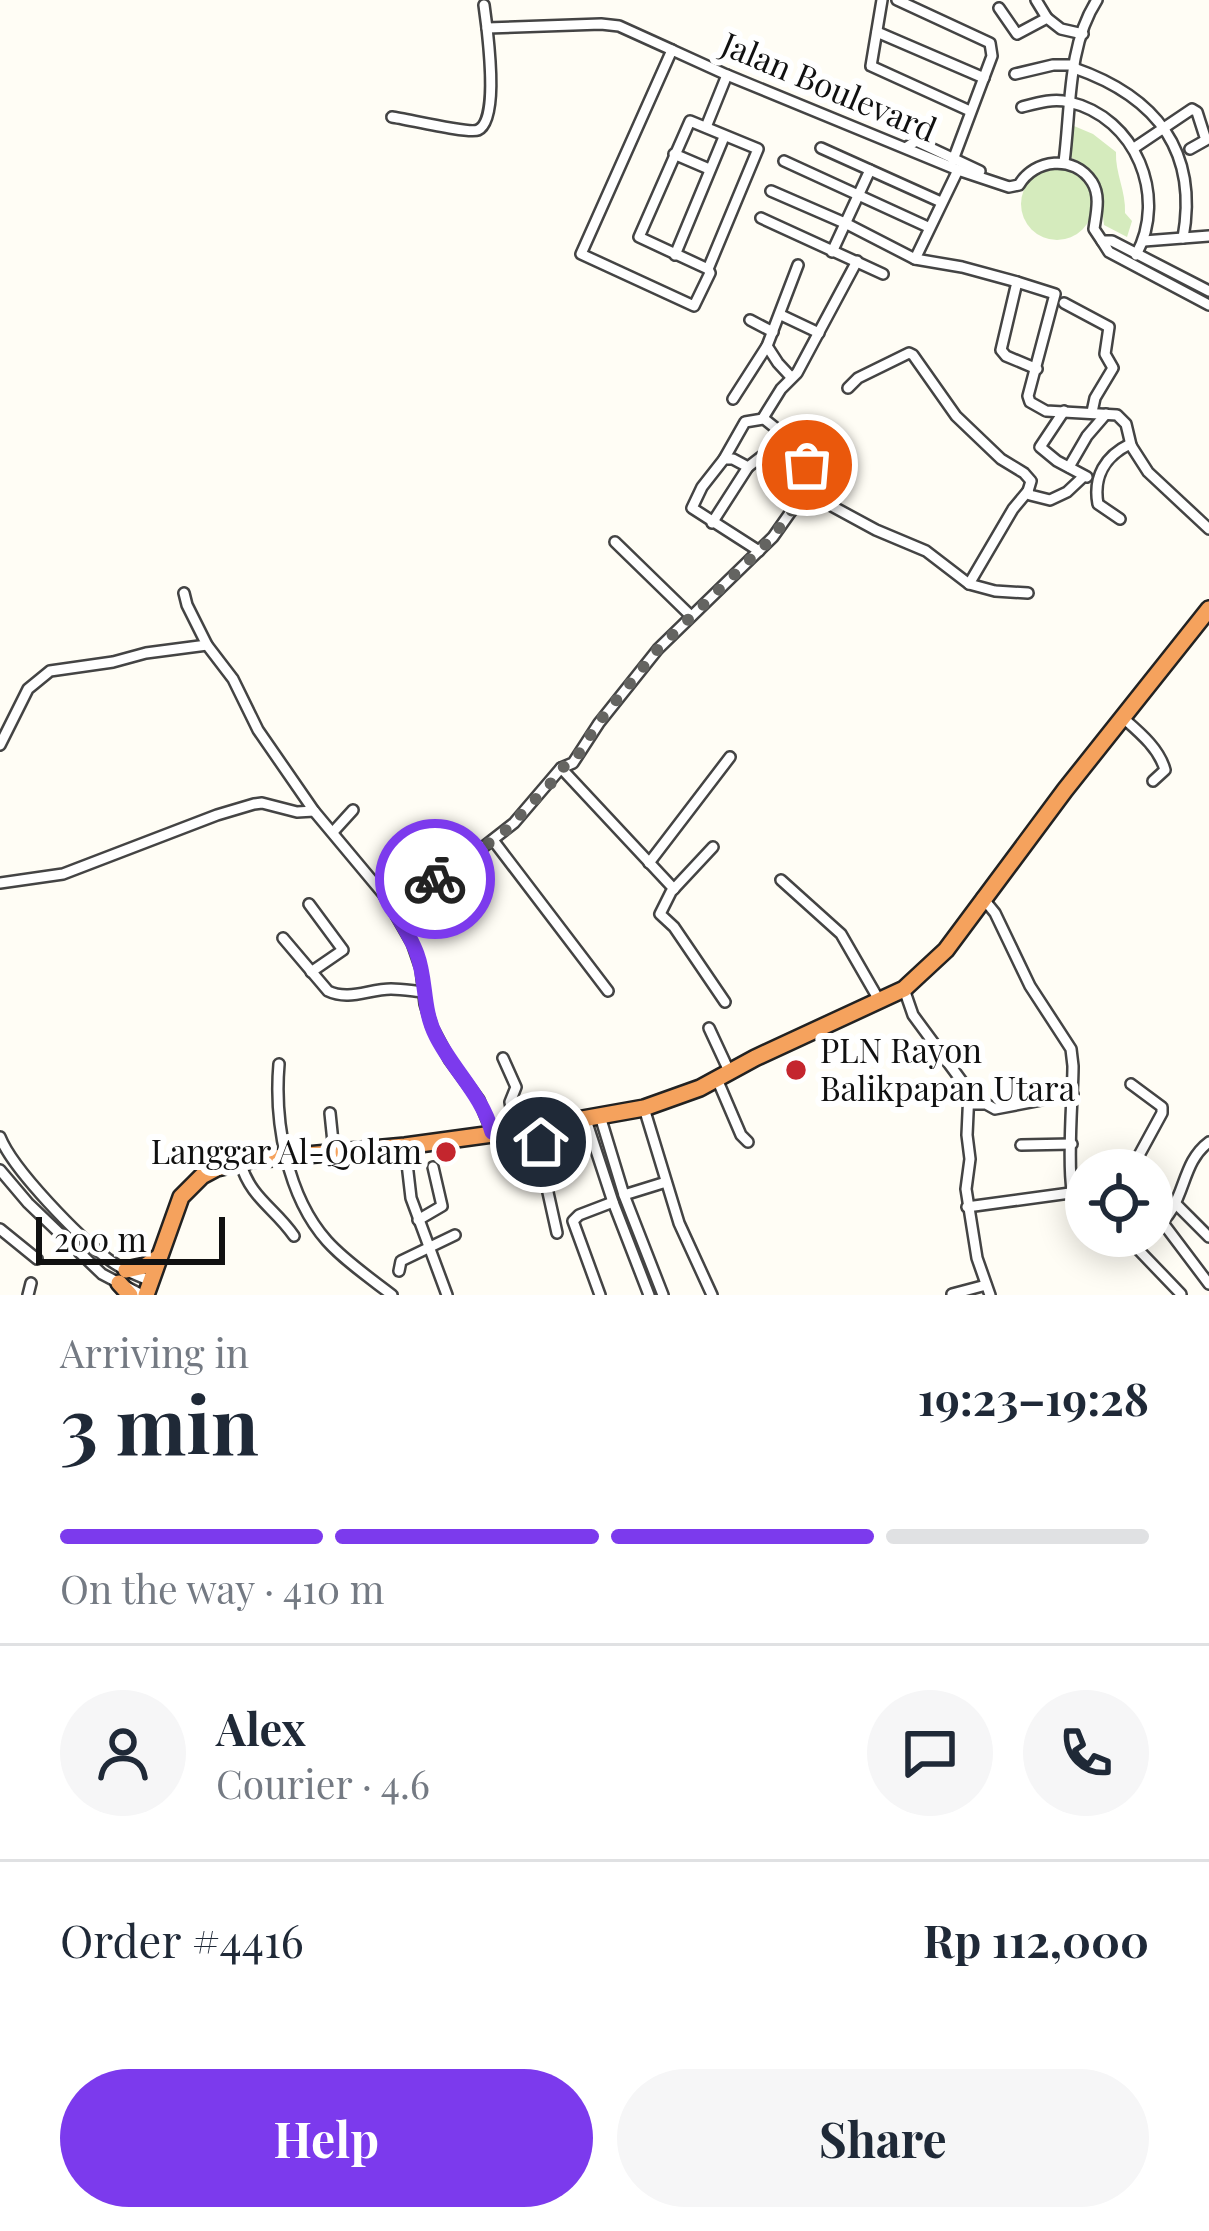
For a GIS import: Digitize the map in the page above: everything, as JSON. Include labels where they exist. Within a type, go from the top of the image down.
[{"type":"highway","points":[[146,1290],[174,1212],[188,1189],[208,1172],[240,1162],[404,1146],[644,1108],[686,1095],[904,989],[946,950],[982,897],[1207,611]]},
{"type":"highway","points":[[125,1283],[159,1257]]},
{"type":"street","points":[[882,0],[870,63],[873,70],[970,111]]},
{"type":"street","points":[[897,0],[989,43],[992,56],[941,202],[915,259]]},
{"type":"street","points":[[1036,0],[1061,29],[1083,34]]},
{"type":"street","points":[[1097,0],[1088,14],[1074,67],[1064,162],[1092,183],[1097,207],[1094,229],[1108,245],[1209,305]]},
{"type":"street","points":[[392,117],[462,131],[482,127],[489,114],[490,91],[484,5]]},
{"type":"street","points":[[999,8],[1017,34],[1047,18]]},
{"type":"street","points":[[487,28],[619,26],[671,50]]},
{"type":"street","points":[[877,32],[984,78]]},
{"type":"street","name":"Jalan Boulevard","points":[[708,269],[694,306],[582,256],[580,251],[671,50],[907,147],[916,141],[955,165],[1000,179],[1064,162]]},
{"type":"street","points":[[1015,74],[1053,65],[1074,67],[1125,90],[1156,115],[1177,154],[1185,183],[1188,210],[1183,238]]},
{"type":"street","points":[[706,127],[727,75]]},
{"type":"street","points":[[1022,107],[1054,100],[1071,102],[1098,113],[1134,148],[1149,202],[1144,241],[1136,255]]},
{"type":"street","points":[[1134,148],[1190,109],[1195,110],[1206,140],[1190,149]]},
{"type":"street","points":[[688,122],[706,127],[758,149],[708,269],[639,238],[688,122]]},
{"type":"street","points":[[675,255],[724,137]]},
{"type":"street","points":[[821,148],[941,202]]},
{"type":"street","points":[[674,154],[709,169]]},
{"type":"street","points":[[784,161],[928,226]]},
{"type":"street","points":[[832,252],[870,170]]},
{"type":"street","points":[[771,190],[915,259],[962,267],[1055,294],[1030,402],[1046,410],[1123,418],[1131,445],[1148,472],[1209,529]]},
{"type":"street","points":[[761,218],[884,274]]},
{"type":"street","points":[[1144,241],[1209,236]]},
{"type":"street","points":[[1108,245],[1209,291]]},
{"type":"street","points":[[763,419],[797,374],[857,261]]},
{"type":"street","points":[[733,399],[767,346],[798,265]]},
{"type":"street","points":[[1017,282],[1001,350],[1037,369]]},
{"type":"street","points":[[1064,303],[1109,327],[1105,354],[1113,368],[1095,398],[1099,413],[1069,467]]},
{"type":"street","points":[[781,315],[819,333]]},
{"type":"street","points":[[750,320],[773,332]]},
{"type":"street","points":[[767,346],[791,377]]},
{"type":"street","points":[[848,388],[888,361],[914,355],[956,416],[1030,481],[969,584]]},
{"type":"street","points":[[1064,411],[1040,447],[1096,483]]},
{"type":"street","points":[[385,896],[448,874],[514,823],[561,768],[573,763],[598,723],[658,649],[743,564],[759,551],[773,537],[797,503],[814,448],[763,419],[742,426],[692,505],[759,551]]},
{"type":"street","points":[[1120,519],[1098,504],[1096,483],[1105,463],[1131,445]]},
{"type":"street","points":[[712,523],[748,467],[761,456],[769,453],[801,489]]},
{"type":"street","points":[[724,459],[748,467]]},
{"type":"street","points":[[1028,491],[1050,500],[1084,476]]},
{"type":"street","points":[[818,498],[926,551],[969,584],[1028,593]]},
{"type":"street","points":[[615,542],[691,616]]},
{"type":"street","points":[[184,593],[207,645],[232,679],[258,730],[314,811],[385,896],[418,955],[436,1037],[479,1100],[492,1132]]},
{"type":"street","points":[[0,745],[28,689],[50,670],[207,645]]},
{"type":"street","points":[[1122,717],[1153,746],[1166,766],[1153,781]]},
{"type":"street","points":[[650,863],[730,758]]},
{"type":"street","points":[[561,768],[674,889]]},
{"type":"street","points":[[0,883],[63,874],[254,804],[314,811]]},
{"type":"street","points":[[333,832],[353,810]]},
{"type":"street","points":[[493,840],[608,991]]},
{"type":"street","points":[[713,847],[674,889],[660,914],[725,1002]]},
{"type":"street","points":[[781,880],[842,934],[879,1000]]},
{"type":"street","points":[[982,897],[1071,1049],[1072,1149]]},
{"type":"street","points":[[309,904],[343,949],[310,972]]},
{"type":"street","points":[[283,938],[335,995],[390,989],[424,992]]},
{"type":"street","points":[[904,989],[913,1015],[967,1086],[970,1104],[966,1189],[977,1258],[988,1290],[952,1294]]},
{"type":"street","points":[[709,1028],[741,1136],[748,1142]]},
{"type":"street","points":[[503,1058],[515,1087],[510,1102],[515,1130]]},
{"type":"street","points":[[279,1064],[285,1156],[296,1188],[323,1237],[392,1295]]},
{"type":"street","points":[[1131,1084],[1162,1107],[1143,1149]]},
{"type":"street","points":[[970,1104],[995,1109],[1073,1094]]},
{"type":"street","points":[[644,1108],[679,1222],[712,1295]]},
{"type":"street","points":[[330,1113],[334,1152]]},
{"type":"street","points":[[593,1118],[655,1293]]},
{"type":"street","points":[[542,1126],[545,1179],[557,1233]]},
{"type":"street","points":[[0,1137],[22,1173],[110,1261],[125,1283]]},
{"type":"street","points":[[1173,1210],[1199,1150],[1209,1142]]},
{"type":"street","points":[[1022,1145],[1072,1144]]},
{"type":"street","points":[[404,1146],[411,1198],[447,1295]]},
{"type":"street","points":[[240,1162],[256,1197],[293,1236]]},
{"type":"street","points":[[418,1220],[442,1206],[433,1167]]},
{"type":"street","points":[[0,1170],[102,1274],[146,1290]]},
{"type":"street","points":[[600,1295],[573,1221],[579,1214],[666,1182]]},
{"type":"street","points":[[968,1207],[1065,1194]]},
{"type":"street","points":[[1177,1205],[1209,1237]]},
{"type":"street","points":[[1,1234],[37,1259]]},
{"type":"street","points":[[398,1271],[401,1261],[455,1235]]},
{"type":"street","points":[[1173,1236],[1209,1284]]},
{"type":"street","points":[[1145,1257],[1180,1294]]},
{"type":"street","points":[[102,1274],[110,1261]]},
{"type":"street","points":[[28,1295],[31,1282]]},
{"type":"green space","points":[[1074,126],[1116,152],[1125,213],[1132,221],[1127,237],[1104,225],[1095,177],[1070,157]]},
{"type":"green space","points":[[1057,168],[1082,179],[1093,204],[1082,229],[1057,240],[1032,229],[1021,204],[1032,179]]},
{"type":"way so far","points":[[435,879],[505,831],[561,768],[573,763],[598,723],[658,649],[773,537],[797,503],[807,465]]},
{"type":"place","name":"PLN Rayon Balikpapan Utara","points":[[796,1070]]},
{"type":"place","name":"Langgar Al-Qolam","points":[[446,1152]]},
{"type":"route","points":[[435,879],[385,896],[418,955],[425,1004],[436,1037],[479,1100],[492,1132],[542,1126],[541,1142]]}]
